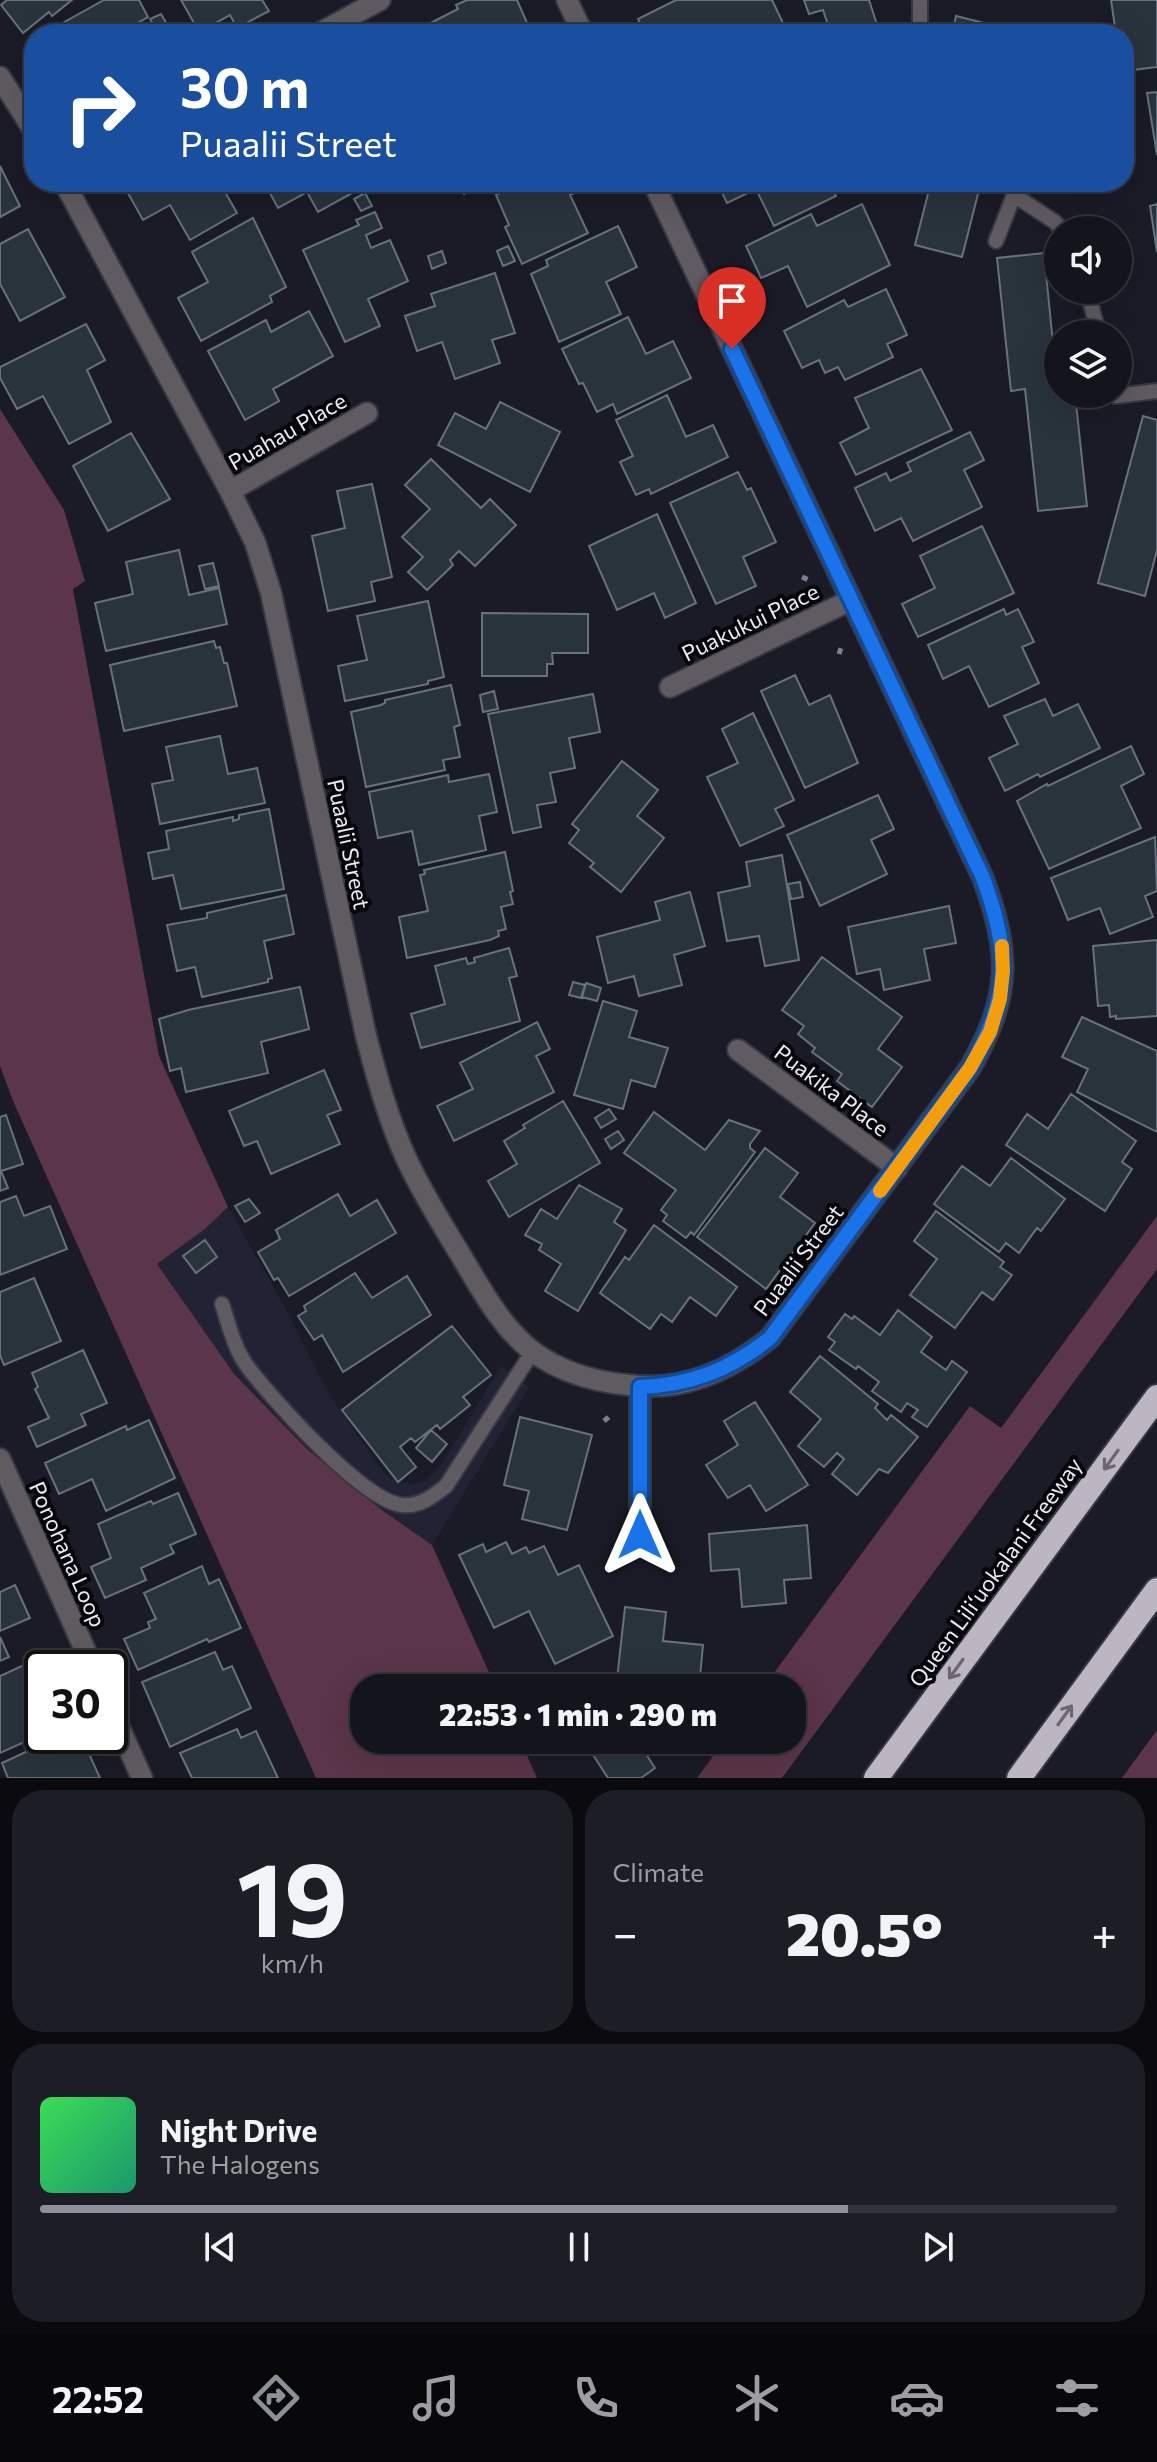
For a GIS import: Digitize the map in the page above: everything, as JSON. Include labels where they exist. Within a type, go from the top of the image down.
[{"type":"highway","name":"Queen Liliʻuokalani Freeway","points":[[876,1778],[1157,1397]]},
{"type":"highway","points":[[1019,1778],[1157,1590]]},
{"type":"street","points":[[336,24],[380,0]]},
{"type":"street","points":[[567,0],[578,24]]},
{"type":"street","points":[[0,77],[24,115]]},
{"type":"street","name":"Puaalii Street","points":[[69,192],[255,542],[271,593],[366,1036],[383,1099],[406,1157],[431,1205],[504,1323],[533,1351],[552,1364],[609,1383],[640,1387],[666,1386],[712,1375],[734,1364],[770,1338],[970,1068],[990,1032],[1000,999],[1003,971],[1001,939],[983,878],[658,192]]},
{"type":"street","name":"Puahau Place","points":[[230,491],[367,413]]},
{"type":"street","name":"Puakukui Place","points":[[670,687],[851,600]]},
{"type":"street","name":"Puakika Place","points":[[738,1050],[897,1168]]},
{"type":"street","points":[[640,1387],[640,1535]]},
{"type":"street","name":"Ponohana Loop","points":[[0,1459],[85,1650]]},
{"type":"street","points":[[128,1747],[142,1778]]},
{"type":"lane","points":[[920,0],[920,24]]},
{"type":"lane","points":[[996,241],[1013,192]]},
{"type":"lane","points":[[1018,192],[1048,216]]},
{"type":"lane","points":[[1132,394],[1157,391]]},
{"type":"lane","points":[[222,1304],[235,1344],[247,1365],[312,1439],[363,1485],[385,1500],[402,1505],[417,1504],[432,1498],[446,1486],[533,1351]]},
{"type":"path","points":[[802,577],[809,580]]},
{"type":"path","points":[[604,1421],[610,1416]]},
{"type":"shaded area","points":[[0,409],[64,510],[85,581],[73,589],[159,1056],[228,1207],[205,1229],[157,1264],[235,1375],[307,1449],[379,1508],[432,1545],[490,1674],[350,1674],[350,1754],[526,1754],[537,1778],[316,1778],[0,1066]]},
{"type":"shaded area","points":[[228,1207],[287,1311],[330,1396],[385,1474],[399,1482],[413,1484],[427,1480],[439,1468],[501,1366],[529,1387],[432,1545],[379,1508],[307,1449],[235,1375],[157,1264],[205,1229]]},
{"type":"shaded area","points":[[1157,1216],[1157,1269],[806,1745],[806,1674],[773,1674],[970,1406],[1001,1428]]},
{"type":"shaded area","points":[[1157,1730],[1157,1778],[1122,1778]]},
{"type":"shaded area","points":[[715,1754],[800,1754],[782,1778],[697,1778]]},
{"type":"building","points":[[7,0],[72,0],[52,16],[49,12],[34,24],[24,24],[23,33],[1,5]]},
{"type":"building","points":[[104,0],[139,0],[148,17],[136,24],[61,24]]},
{"type":"building","points":[[181,0],[262,0],[269,11],[245,24],[235,24],[230,15],[214,24],[194,24]]},
{"type":"building","points":[[467,0],[517,0],[528,24],[429,24],[458,9],[456,5]]},
{"type":"building","points":[[676,0],[772,0],[784,24],[640,24],[638,19]]},
{"type":"building","points":[[804,0],[869,0],[877,24],[828,24],[823,10],[809,14]]},
{"type":"building","points":[[1111,0],[1157,0],[1157,67],[1134,70],[1134,24],[1115,24]]},
{"type":"building","points":[[161,14],[167,24],[153,24],[150,19]]},
{"type":"building","points":[[956,16],[988,24],[954,24]]},
{"type":"building","points":[[1157,92],[1157,155],[1147,93]]},
{"type":"building","points":[[0,166],[20,206],[0,217]]},
{"type":"building","points":[[127,192],[225,192],[237,213],[190,240],[170,205],[143,220]]},
{"type":"building","points":[[269,192],[307,192],[278,208]]},
{"type":"building","points":[[307,192],[354,192],[318,212]]},
{"type":"building","points":[[502,192],[576,192],[570,195],[588,233],[522,264],[505,227],[509,225],[496,195]]},
{"type":"building","points":[[722,192],[750,192],[727,203]]},
{"type":"building","points":[[757,192],[834,192],[836,196],[774,226]]},
{"type":"building","points":[[928,192],[978,192],[962,257],[915,245]]},
{"type":"building","points":[[365,193],[372,206],[361,211],[354,199]]},
{"type":"building","points":[[862,204],[890,265],[807,307],[788,266],[761,278],[746,246],[811,214],[817,226]]},
{"type":"building","points":[[1157,204],[1157,252],[1150,206]]},
{"type":"building","points":[[375,212],[382,228],[366,235],[371,248],[390,240],[408,281],[368,299],[380,326],[345,342],[303,250],[359,225],[356,220]]},
{"type":"building","points":[[253,218],[286,287],[270,296],[272,302],[201,341],[178,298],[208,282],[192,252]]},
{"type":"building","points":[[618,226],[637,267],[606,282],[621,314],[559,342],[531,274],[548,266],[546,260]]},
{"type":"building","points":[[28,229],[65,297],[20,321],[0,284],[0,244]]},
{"type":"building","points":[[508,246],[515,261],[503,266],[497,251]]},
{"type":"building","points":[[442,251],[446,263],[432,269],[428,256]]},
{"type":"building","points":[[1044,253],[1044,304],[1049,304],[1051,320],[1044,320],[1044,408],[1076,408],[1087,506],[1038,511],[1025,389],[1011,391],[997,258]]},
{"type":"building","points":[[495,273],[515,333],[492,340],[500,363],[455,379],[442,342],[417,351],[405,316],[435,306],[431,294]]},
{"type":"building","points":[[886,289],[907,335],[887,344],[893,357],[845,380],[838,367],[825,373],[819,360],[802,368],[784,331],[844,300],[848,307]]},
{"type":"building","points":[[309,311],[333,356],[273,389],[279,401],[245,420],[208,351],[266,320],[271,332]]},
{"type":"building","points":[[628,317],[646,354],[673,341],[691,378],[617,414],[613,404],[597,412],[562,349]]},
{"type":"building","points":[[86,324],[105,360],[87,370],[111,422],[69,444],[43,396],[17,409],[0,378],[0,367]]},
{"type":"building","points":[[921,369],[952,430],[856,475],[840,443],[869,428],[855,398]]},
{"type":"building","points":[[667,395],[686,437],[713,425],[728,457],[651,494],[649,489],[636,495],[620,462],[633,456],[616,420]]},
{"type":"building","points":[[500,402],[560,432],[530,492],[438,445],[455,413],[486,429]]},
{"type":"building","points":[[1143,416],[1157,420],[1157,550],[1145,596],[1098,583]]},
{"type":"building","points":[[970,432],[984,460],[964,470],[982,507],[913,541],[901,518],[875,531],[855,488],[886,473],[890,481],[911,471],[907,463]]},
{"type":"building","points":[[131,433],[170,499],[108,531],[73,466]]},
{"type":"building","points":[[431,459],[481,508],[490,499],[516,525],[475,566],[459,551],[450,560],[453,565],[427,590],[408,572],[423,557],[402,537],[430,509],[405,485]]},
{"type":"building","points":[[738,472],[747,490],[751,488],[776,542],[743,557],[756,586],[716,604],[670,503]]},
{"type":"building","points":[[372,484],[392,577],[371,582],[375,601],[328,611],[312,536],[345,528],[337,491]]},
{"type":"building","points":[[657,514],[696,603],[665,618],[654,593],[617,610],[589,546]]},
{"type":"building","points":[[982,526],[1014,593],[918,637],[902,604],[935,588],[920,556]]},
{"type":"building","points":[[179,550],[189,595],[219,588],[227,624],[106,651],[95,603],[133,594],[126,562]]},
{"type":"building","points":[[213,563],[219,586],[205,589],[199,566]]},
{"type":"building","points":[[428,601],[444,677],[428,681],[428,684],[345,701],[338,666],[367,660],[357,616]]},
{"type":"building","points":[[1004,609],[1006,615],[1018,609],[1034,642],[1022,647],[1039,683],[989,707],[969,666],[943,679],[928,645]]},
{"type":"building","points":[[482,613],[588,614],[588,653],[552,653],[553,664],[547,664],[547,676],[482,676]]},
{"type":"building","points":[[214,641],[216,648],[220,647],[224,663],[227,663],[237,706],[124,731],[110,665]]},
{"type":"building","points":[[795,675],[809,705],[830,695],[858,763],[805,788],[761,691]]},
{"type":"building","points":[[451,685],[460,725],[454,727],[460,757],[443,760],[445,770],[366,787],[351,712],[381,705],[385,700]]},
{"type":"building","points":[[494,691],[498,709],[483,712],[480,695]]},
{"type":"building","points":[[593,694],[600,732],[569,738],[575,768],[550,773],[556,802],[537,805],[541,827],[513,833],[488,714]]},
{"type":"building","points":[[1045,699],[1053,716],[1078,704],[1100,748],[1005,791],[989,758],[1018,744],[1004,716]]},
{"type":"building","points":[[753,713],[794,800],[775,809],[784,826],[740,846],[707,777],[738,763],[722,729]]},
{"type":"building","points":[[220,736],[228,774],[257,768],[265,803],[160,824],[152,784],[173,780],[166,747]]},
{"type":"building","points":[[1131,746],[1144,774],[1121,786],[1141,828],[1049,869],[1017,801]]},
{"type":"building","points":[[622,761],[658,790],[637,816],[664,838],[621,892],[590,867],[594,863],[569,843],[579,830],[572,824]]},
{"type":"building","points":[[489,774],[497,812],[479,816],[486,850],[419,865],[412,831],[378,838],[369,792],[448,775],[449,782]]},
{"type":"building","points":[[878,795],[894,829],[871,840],[887,874],[820,906],[787,835]]},
{"type":"building","points":[[269,809],[284,889],[181,909],[173,875],[153,879],[148,853],[169,849],[166,831],[233,817],[233,821],[239,819],[239,815]]},
{"type":"building","points":[[1155,837],[1157,891],[1145,896],[1153,917],[1110,934],[1100,908],[1068,920],[1051,878]]},
{"type":"building","points":[[505,852],[513,891],[510,892],[513,904],[501,907],[506,929],[498,931],[499,936],[490,940],[407,958],[399,917],[428,911],[420,875],[425,874],[424,870]]},
{"type":"building","points":[[782,855],[799,960],[765,966],[759,936],[727,941],[718,893],[750,886],[746,862]]},
{"type":"building","points":[[800,882],[803,897],[791,899],[788,884]]},
{"type":"building","points":[[690,892],[705,946],[674,955],[682,985],[639,996],[634,976],[608,983],[597,937],[660,920],[655,902]]},
{"type":"building","points":[[286,895],[294,934],[264,941],[272,978],[268,982],[202,997],[195,967],[177,971],[167,925],[207,918],[207,913]]},
{"type":"building","points":[[949,906],[956,943],[924,949],[930,980],[884,990],[880,969],[857,974],[848,927]]},
{"type":"building","points":[[1157,940],[1157,1016],[1110,1017],[1109,1005],[1098,1006],[1093,946]]},
{"type":"building","points":[[509,948],[517,976],[509,978],[520,1021],[421,1048],[411,1014],[445,1004],[435,966],[466,958],[468,964],[475,962],[474,958]]},
{"type":"building","points":[[822,957],[902,1017],[878,1049],[902,1067],[872,1107],[837,1081],[842,1074],[812,1052],[815,1048],[798,1034],[804,1026],[782,1010]]},
{"type":"building","points":[[573,982],[585,985],[581,998],[569,995]]},
{"type":"building","points":[[586,983],[601,988],[597,1001],[582,997]]},
{"type":"building","points":[[300,987],[309,1029],[261,1042],[268,1073],[186,1092],[181,1068],[170,1071],[159,1019]]},
{"type":"building","points":[[603,1001],[637,1011],[629,1037],[668,1048],[655,1087],[631,1080],[623,1109],[574,1095]]},
{"type":"building","points":[[1082,1017],[1157,1051],[1157,1132],[1077,1092],[1088,1069],[1062,1057]]},
{"type":"building","points":[[537,1022],[550,1049],[536,1056],[554,1092],[454,1141],[437,1106],[473,1089],[460,1063]]},
{"type":"building","points":[[324,1070],[341,1110],[327,1115],[340,1144],[271,1174],[257,1141],[244,1146],[229,1111]]},
{"type":"building","points":[[1071,1094],[1136,1141],[1122,1162],[1132,1169],[1105,1211],[1006,1145],[1027,1114],[1048,1129]]},
{"type":"building","points":[[563,1101],[600,1163],[509,1217],[488,1181],[517,1164],[504,1141],[525,1128],[523,1125]]},
{"type":"building","points":[[609,1109],[616,1119],[601,1128],[595,1118]]},
{"type":"building","points":[[654,1112],[705,1150],[729,1120],[760,1131],[750,1144],[755,1152],[694,1235],[691,1232],[686,1238],[663,1221],[667,1215],[661,1210],[676,1190],[624,1153]]},
{"type":"building","points":[[6,1115],[23,1164],[1,1171],[8,1188],[0,1191],[0,1117]]},
{"type":"building","points":[[618,1131],[624,1140],[611,1149],[605,1139]]},
{"type":"building","points":[[765,1148],[798,1173],[780,1197],[815,1223],[766,1289],[697,1237]]},
{"type":"building","points":[[1011,1158],[1065,1199],[1041,1231],[1037,1228],[1019,1253],[1006,1243],[999,1252],[934,1204],[962,1166],[990,1186]]},
{"type":"building","points":[[579,1185],[622,1209],[614,1222],[626,1230],[578,1311],[545,1291],[561,1264],[539,1250],[542,1244],[525,1235],[541,1209],[557,1219]]},
{"type":"building","points":[[338,1194],[350,1216],[377,1200],[396,1233],[289,1296],[278,1278],[274,1280],[258,1252],[280,1239],[276,1230]]},
{"type":"building","points":[[16,1196],[24,1216],[50,1206],[67,1249],[0,1275],[0,1202]]},
{"type":"building","points":[[249,1199],[260,1213],[245,1222],[235,1206]]},
{"type":"building","points":[[936,1211],[1004,1262],[1000,1267],[1012,1275],[993,1300],[982,1292],[955,1328],[910,1295],[937,1259],[914,1241]]},
{"type":"building","points":[[654,1225],[737,1287],[716,1316],[690,1297],[672,1322],[661,1314],[650,1329],[600,1293],[625,1257],[629,1260]]},
{"type":"building","points":[[205,1240],[217,1257],[196,1273],[183,1256]]},
{"type":"building","points":[[355,1273],[372,1298],[407,1276],[431,1315],[343,1372],[322,1335],[314,1340],[298,1316],[306,1311],[304,1306]]},
{"type":"building","points":[[34,1278],[61,1341],[4,1365],[0,1355],[0,1292]]},
{"type":"building","points":[[898,1310],[932,1337],[921,1352],[946,1370],[952,1361],[967,1372],[927,1427],[912,1417],[918,1410],[907,1403],[901,1412],[872,1391],[879,1382],[829,1350],[835,1342],[828,1337],[845,1314],[852,1319],[854,1316],[880,1335]]},
{"type":"building","points":[[452,1326],[491,1375],[463,1397],[470,1405],[440,1429],[437,1425],[415,1442],[411,1438],[400,1447],[416,1467],[398,1482],[342,1410]]},
{"type":"building","points":[[83,1350],[107,1403],[81,1414],[86,1425],[37,1447],[28,1427],[49,1418],[35,1389],[38,1387],[32,1373]]},
{"type":"building","points":[[820,1356],[878,1404],[875,1408],[887,1420],[891,1415],[918,1437],[888,1473],[879,1469],[857,1495],[832,1474],[844,1459],[837,1453],[824,1467],[798,1446],[821,1419],[790,1392]]},
{"type":"building","points":[[755,1402],[808,1485],[766,1511],[750,1485],[728,1498],[706,1465],[738,1445],[724,1421]]},
{"type":"building","points":[[520,1417],[592,1435],[567,1530],[522,1519],[529,1491],[504,1485]]},
{"type":"building","points":[[149,1420],[175,1478],[106,1511],[92,1479],[59,1494],[45,1463],[126,1426],[127,1430]]},
{"type":"building","points":[[431,1430],[447,1444],[432,1462],[416,1448]]},
{"type":"building","points":[[178,1493],[196,1534],[170,1545],[174,1553],[141,1568],[146,1580],[105,1598],[91,1567],[111,1558],[98,1524]]},
{"type":"building","points":[[807,1525],[811,1578],[784,1580],[786,1603],[742,1607],[739,1569],[711,1571],[709,1534]]},
{"type":"building","points":[[506,1542],[512,1554],[526,1547],[529,1553],[544,1546],[558,1575],[579,1565],[613,1636],[555,1664],[529,1611],[494,1628],[459,1555],[483,1544],[486,1552]]},
{"type":"building","points":[[202,1566],[209,1584],[219,1579],[241,1628],[209,1642],[207,1639],[138,1670],[124,1639],[150,1628],[148,1622],[156,1619],[144,1593]]},
{"type":"building","points":[[15,1585],[30,1618],[0,1631],[0,1592]]},
{"type":"building","points":[[625,1607],[666,1612],[663,1641],[703,1645],[700,1674],[618,1674]]},
{"type":"building","points":[[0,1637],[9,1657],[0,1661]]},
{"type":"building","points":[[215,1652],[223,1670],[232,1666],[251,1708],[170,1747],[142,1682]]},
{"type":"building","points":[[24,1665],[24,1742],[0,1753],[0,1676]]},
{"type":"building","points":[[237,1729],[241,1738],[256,1731],[278,1778],[192,1778],[180,1753]]},
{"type":"building","points":[[24,1753],[89,1754],[100,1778],[8,1778],[2,1763]]},
{"type":"building","points":[[593,1754],[646,1754],[655,1768],[641,1778],[608,1778]]},
{"type":"slow traffic","points":[[880,1191],[970,1068],[990,1032],[1000,999],[1002,946]]},
{"type":"route","points":[[640,1535],[640,1387],[666,1386],[712,1375],[734,1364],[770,1338],[970,1068],[990,1032],[1000,999],[1003,971],[1001,939],[983,878],[732,349]]}]
